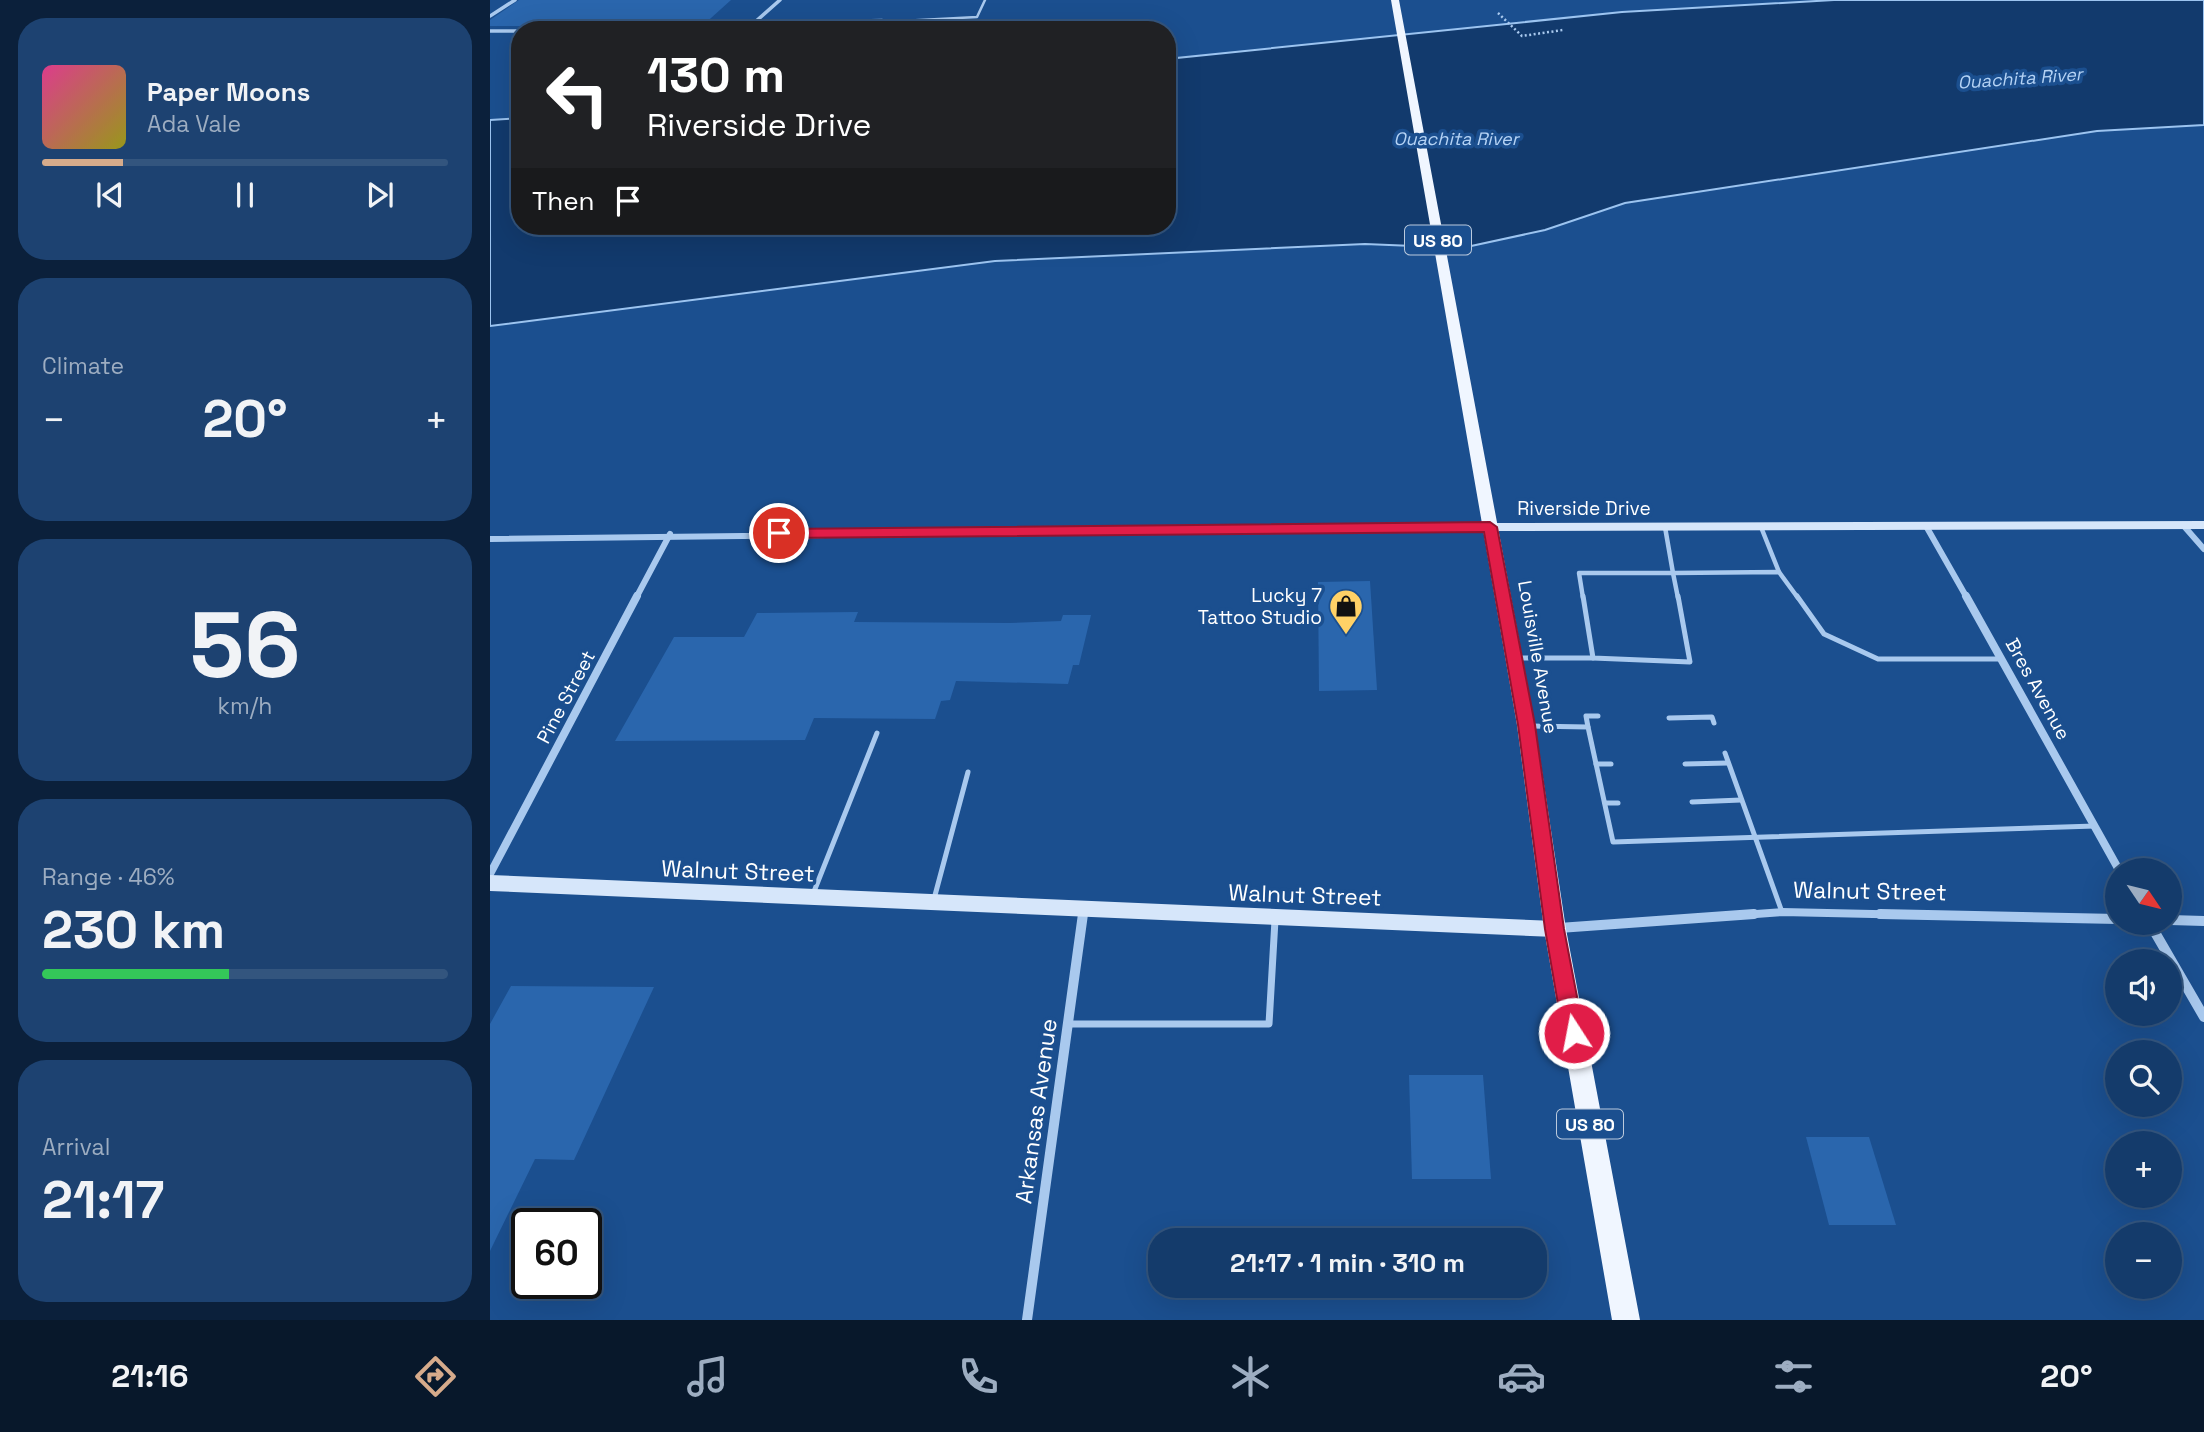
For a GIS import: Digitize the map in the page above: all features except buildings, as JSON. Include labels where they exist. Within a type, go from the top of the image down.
[{"type":"main road","name":"Louisville Avenue","points":[[1396,2],[1527,725],[1555,929],[1626,1320]]},
{"type":"street","points":[[490,16],[515,0]]},
{"type":"street","points":[[757,21],[780,0]]},
{"type":"street","points":[[490,31],[511,31]]},
{"type":"street","points":[[2183,525],[2204,549]]},
{"type":"street","name":"Riverside Drive","points":[[490,539],[670,534],[1490,527],[2204,525]]},
{"type":"street","name":"Bres Avenue","points":[[1926,526],[2112,858]]},
{"type":"street","name":"Pine Street","points":[[490,874],[670,534]]},
{"type":"street","name":"Walnut Street","points":[[490,883],[1555,929],[1782,912],[2105,919]]},
{"type":"street","name":"Arkansas Avenue","points":[[1027,1320],[1084,908]]},
{"type":"street","points":[[2182,920],[2204,921]]},
{"type":"street","points":[[2157,935],[2204,1017]]},
{"type":"lane","points":[[901,21],[977,17],[985,0]]},
{"type":"lane","points":[[840,21],[882,20]]},
{"type":"lane","points":[[1514,658],[1690,662],[1665,527]]},
{"type":"lane","points":[[1761,527],[1779,572],[1824,634],[1878,659],[2001,659]]},
{"type":"lane","points":[[1593,658],[1579,573],[1779,572]]},
{"type":"lane","points":[[1598,716],[1587,716],[1588,727],[1613,842],[2095,826]]},
{"type":"lane","points":[[1669,718],[1712,717],[1714,723]]},
{"type":"lane","points":[[1527,725],[1588,727]]},
{"type":"lane","points":[[811,897],[877,733]]},
{"type":"lane","points":[[1725,753],[1782,912]]},
{"type":"lane","points":[[1685,764],[1728,763]]},
{"type":"lane","points":[[1596,764],[1611,764]]},
{"type":"lane","points":[[933,902],[968,772]]},
{"type":"lane","points":[[1692,802],[1741,800]]},
{"type":"lane","points":[[1605,803],[1618,803]]},
{"type":"lane","points":[[1068,1024],[1269,1024],[1275,916]]},
{"type":"path","points":[[1498,13],[1522,36],[1563,30]]},
{"type":"water","name":"Ouachita River","points":[[1834,0],[2204,0],[2204,125],[2097,131],[1625,203],[1545,230],[1462,248],[1365,244],[995,261],[490,326],[490,120],[511,119],[511,235],[1176,235],[1176,58],[1622,12]]},
{"type":"place","name":"Lucky 7 Tattoo Studio","points":[[1346,636]]},
{"type":"route","points":[[779,533],[1490,527],[1527,725],[1555,929],[1574,1033]]}]
